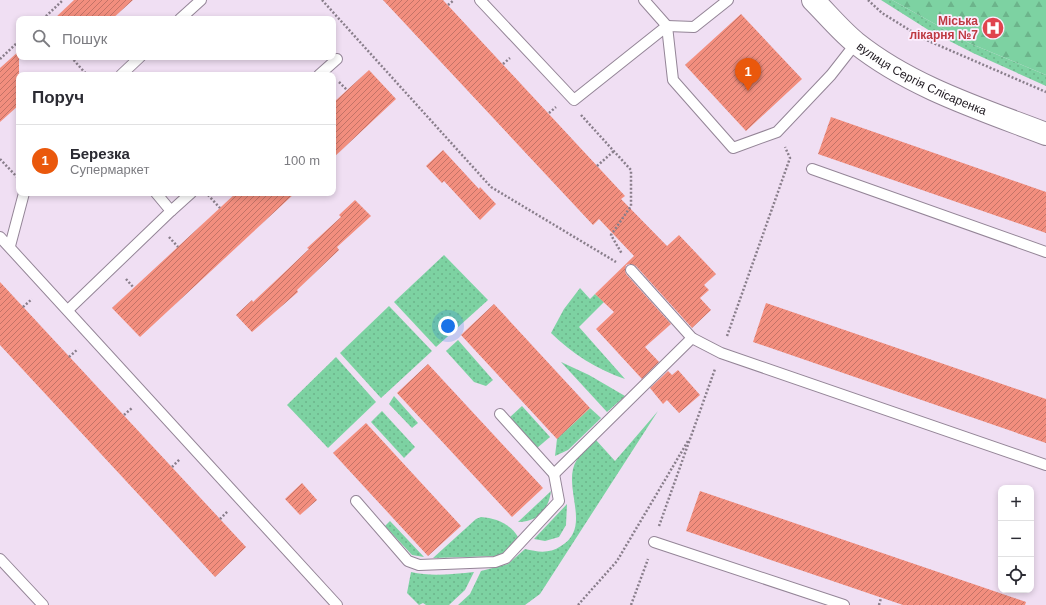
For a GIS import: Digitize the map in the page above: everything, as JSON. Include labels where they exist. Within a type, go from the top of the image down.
[{"type":"street","name":"вулиця Сергія Слісаренка","points":[[813,0],[856,43],[892,68],[948,97],[1046,134]]},
{"type":"lane","points":[[183,16],[201,0]]},
{"type":"lane","points":[[480,0],[574,100],[667,26],[694,27],[728,0]]},
{"type":"lane","points":[[644,0],[667,26],[673,80],[733,148],[777,132],[831,75],[856,43]]},
{"type":"lane","points":[[124,72],[137,60]]},
{"type":"lane","points":[[322,72],[336,60]]},
{"type":"lane","points":[[812,169],[1046,252]]},
{"type":"lane","points":[[10,246],[23,196]]},
{"type":"lane","points":[[158,196],[171,211]]},
{"type":"lane","points":[[68,310],[188,196]]},
{"type":"lane","points":[[0,237],[10,246],[337,605]]},
{"type":"lane","points":[[631,270],[692,338],[721,353],[1046,465]]},
{"type":"lane","points":[[554,474],[692,338]]},
{"type":"lane","points":[[356,500],[408,561],[419,565],[495,562],[506,558],[559,501],[554,474],[500,414]]},
{"type":"lane","points":[[654,542],[844,605]]},
{"type":"lane","points":[[0,560],[43,605]]},
{"type":"path","points":[[46,16],[63,0]]},
{"type":"path","points":[[322,0],[491,187],[631,270]]},
{"type":"path","points":[[448,6],[454,0]]},
{"type":"path","points":[[868,0],[882,13],[924,39],[1046,92]]},
{"type":"path","points":[[0,59],[16,44]]},
{"type":"path","points":[[74,60],[85,72]]},
{"type":"path","points":[[574,100],[575,109],[631,170],[631,206],[611,235],[631,270]]},
{"type":"path","points":[[597,166],[614,151]]},
{"type":"path","points":[[0,159],[16,176]]},
{"type":"path","points":[[209,196],[220,208]]},
{"type":"path","points":[[578,605],[617,561],[691,436]]},
{"type":"path","points":[[879,605],[881,598]]},
{"type":"green space","points":[[881,0],[892,0],[969,43],[1046,75],[1046,86],[973,53],[930,31]]},
{"type":"green space","name":"Міська лікарня №7","points":[[892,0],[1046,0],[1046,75],[969,43]]},
{"type":"green space","points":[[444,255],[488,300],[436,347],[394,302]]},
{"type":"green space","points":[[580,288],[590,299],[595,294],[604,302],[579,327],[625,379],[605,371],[585,360],[551,333],[564,309]]},
{"type":"green space","points":[[389,306],[432,351],[381,398],[340,353]]},
{"type":"green space","points":[[458,340],[493,380],[486,386],[474,382],[446,351]]},
{"type":"green space","points":[[336,357],[376,402],[328,448],[287,405]]},
{"type":"green space","points":[[561,362],[589,375],[625,396],[607,412]]},
{"type":"green space","points":[[394,396],[418,423],[412,428],[389,404]]},
{"type":"green space","points":[[522,406],[550,437],[537,448],[509,418]]},
{"type":"green space","points":[[590,408],[601,418],[568,450],[555,456],[557,439]]},
{"type":"green space","points":[[382,411],[415,447],[404,458],[371,422]]},
{"type":"green space","points":[[658,411],[540,594],[525,605],[458,605],[470,594],[481,571],[508,564],[525,549],[548,551],[557,549],[570,539],[576,521],[572,479],[574,464],[582,453],[596,440],[615,461]]},
{"type":"green space","points":[[551,491],[550,498],[545,509],[537,517],[531,520],[518,522]]},
{"type":"green space","points":[[567,504],[566,525],[559,537],[545,541],[534,539]]},
{"type":"green space","points":[[481,517],[502,522],[515,532],[518,537],[505,552],[497,556],[433,558],[476,519]]},
{"type":"green space","points":[[390,521],[424,557],[412,555],[385,526]]},
{"type":"green space","points":[[411,572],[434,575],[474,572],[465,590],[449,605],[426,605],[423,603],[419,605],[407,593]]},
{"type":"building","points":[[74,0],[133,0],[115,16],[57,16]]},
{"type":"building","points":[[383,0],[443,0],[625,196],[621,199],[667,246],[679,235],[716,274],[704,285],[709,290],[700,298],[711,310],[692,328],[636,266],[630,264],[626,265],[626,274],[671,324],[645,347],[659,362],[642,379],[596,329],[614,312],[595,294],[634,256],[599,219],[593,225]]},
{"type":"building","points":[[741,14],[802,79],[746,131],[685,65]]},
{"type":"building","points":[[16,54],[16,60],[19,60],[19,72],[16,72],[16,108],[0,122],[0,68]]},
{"type":"building","points":[[369,70],[396,99],[336,155],[336,100]]},
{"type":"building","points":[[831,117],[1046,192],[1046,233],[818,154]]},
{"type":"building","points":[[443,150],[479,189],[480,187],[496,204],[480,220],[444,181],[442,183],[426,166]]},
{"type":"building","points":[[233,196],[292,196],[140,337],[112,308]]},
{"type":"building","points":[[355,200],[371,216],[337,247],[339,250],[297,290],[298,292],[252,332],[236,315],[252,300],[253,302],[309,249],[307,248],[341,217],[339,215]]},
{"type":"building","points":[[0,282],[246,547],[215,577],[0,345]]},
{"type":"building","points":[[766,303],[1046,399],[1046,443],[753,342]]},
{"type":"building","points":[[494,304],[590,408],[557,439],[461,335]]},
{"type":"building","points":[[428,364],[543,488],[512,517],[397,393]]},
{"type":"building","points":[[678,370],[700,395],[679,413],[667,400],[663,404],[650,388],[668,371],[672,375]]},
{"type":"building","points":[[366,423],[461,526],[428,556],[333,453]]},
{"type":"building","points":[[302,483],[317,500],[300,515],[285,499]]},
{"type":"building","points":[[700,491],[1026,602],[1025,605],[903,605],[686,531]]},
{"type":"place","name":"Міська лікарня №7","points":[[993,28]]},
{"type":"place","name":"Березка","points":[[748,91]]}]
